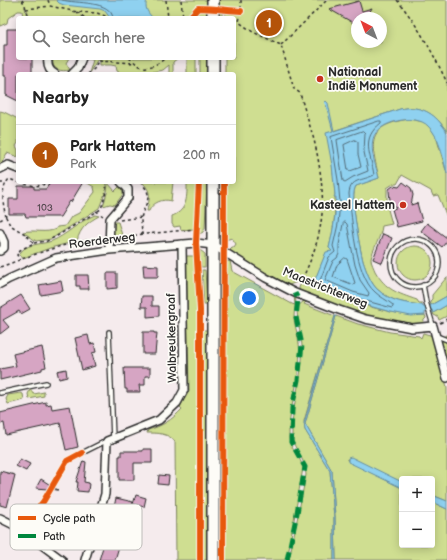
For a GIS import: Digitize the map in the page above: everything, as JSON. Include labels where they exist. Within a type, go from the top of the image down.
[{"type":"main road","points":[[213,0],[213,16]]},
{"type":"main road","points":[[213,60],[213,72]]},
{"type":"main road","points":[[213,184],[213,560]]},
{"type":"street","points":[[48,60],[49,69],[51,72]]},
{"type":"street","points":[[74,72],[78,68],[81,60]]},
{"type":"street","points":[[0,169],[8,165],[16,168]]},
{"type":"street","points":[[109,250],[110,219],[128,198],[128,189],[123,184]]},
{"type":"street","points":[[0,232],[4,242],[4,248],[0,251]]},
{"type":"street","name":"Roerderweg","points":[[0,284],[56,258],[109,250],[196,243],[213,244]]},
{"type":"street","name":"Walbreukergraaf","points":[[110,440],[159,420],[177,403],[184,390],[182,244]]},
{"type":"street","name":"Maastrichterweg","points":[[213,244],[266,278],[339,310],[365,319],[412,328],[433,326]]},
{"type":"street","points":[[433,326],[447,378]]},
{"type":"street","points":[[102,504],[105,494],[110,440]]},
{"type":"street","points":[[0,518],[10,523]]},
{"type":"street","points":[[49,550],[62,560]]},
{"type":"street","points":[[85,560],[88,550]]},
{"type":"lane","points":[[413,239],[427,242],[433,247],[437,254],[438,269],[435,276],[423,285],[415,287],[407,285],[394,275],[391,264],[393,252],[398,245],[405,241],[413,239]]},
{"type":"lane","points":[[423,285],[433,326]]},
{"type":"lane","points":[[109,332],[110,440]]},
{"type":"lane","points":[[436,336],[447,340]]},
{"type":"lane","points":[[0,393],[46,383]]},
{"type":"lane","name":"Walbreukergraaf","points":[[82,453],[110,440]]},
{"type":"path","points":[[22,0],[28,16]]},
{"type":"path","points":[[48,0],[50,6]]},
{"type":"path","points":[[166,0],[168,16]]},
{"type":"path","points":[[182,0],[184,16]]},
{"type":"path","points":[[241,0],[239,22],[253,32],[281,45],[294,89],[300,94],[314,140],[320,168],[322,195],[321,222],[315,247],[295,292]]},
{"type":"path","points":[[281,45],[327,0]]},
{"type":"path","points":[[397,0],[408,13],[447,83]]},
{"type":"path","points":[[26,9],[50,6],[77,12],[97,13],[105,16]]},
{"type":"path","points":[[234,10],[241,11]]},
{"type":"path","points":[[77,12],[82,16]]},
{"type":"path","points":[[132,60],[141,67],[149,67],[163,60]]},
{"type":"path","points":[[90,72],[94,69],[98,61],[136,63]]},
{"type":"path","points":[[16,181],[9,179],[5,184],[3,200],[6,217],[10,225],[25,234],[34,243]]},
{"type":"path","points":[[0,183],[5,184]]},
{"type":"path","points":[[26,184],[33,186],[43,186],[44,184]]},
{"type":"path","points":[[20,261],[17,255],[20,250],[34,243],[47,241],[57,236],[101,208],[107,184]]},
{"type":"path","points":[[142,184],[148,191],[148,198],[141,220],[142,235]]},
{"type":"path","points":[[0,220],[6,217]]},
{"type":"path","points":[[0,267],[20,261],[51,248],[72,243],[142,235],[196,226],[196,243]]},
{"type":"green space","points":[[0,0],[447,0],[447,132],[443,126],[428,112],[415,108],[408,108],[400,109],[327,133],[335,190],[334,218],[329,248],[332,251],[326,253],[314,283],[316,287],[370,307],[397,313],[425,315],[426,318],[423,324],[391,322],[360,314],[329,303],[299,290],[302,280],[289,285],[255,267],[229,250],[236,244],[232,238],[225,240],[225,184],[236,184],[236,72],[225,72],[225,60],[236,60],[236,16],[225,16],[225,12],[222,12],[222,16],[28,16],[28,12],[25,7],[27,16],[23,16],[22,11],[18,11],[8,18],[7,23],[0,26]]},
{"type":"green space","points":[[53,60],[68,60],[66,63],[70,70],[63,71],[57,69],[53,63]]},
{"type":"green space","points":[[93,60],[97,60],[90,72]]},
{"type":"green space","points":[[100,60],[176,60],[173,62],[173,72],[169,72],[169,65],[163,70],[152,72],[119,72],[117,71],[116,66],[100,65]]},
{"type":"green space","points":[[187,60],[196,60],[196,72],[187,72]]},
{"type":"green space","points":[[200,60],[208,60],[208,72],[200,72]]},
{"type":"green space","points":[[0,111],[16,118],[16,156],[7,153],[0,166]]},
{"type":"green space","points":[[409,119],[424,122],[436,136],[447,174],[447,217],[438,195],[433,196],[431,191],[402,175],[397,184],[393,184],[387,188],[387,199],[390,204],[387,206],[392,224],[382,226],[371,259],[375,271],[383,283],[398,293],[417,300],[419,303],[422,303],[422,305],[404,302],[388,297],[377,289],[372,283],[363,261],[354,211],[354,192],[356,186],[379,178],[373,145],[374,138],[378,131],[395,122]]},
{"type":"green space","points":[[89,184],[106,185],[106,191],[99,208],[51,239],[36,241],[23,232],[48,231],[56,229],[57,227],[65,226],[71,217],[79,213],[95,192],[94,187]]},
{"type":"green space","points":[[109,184],[115,191],[120,186],[123,194],[115,205],[110,204],[103,206]]},
{"type":"green space","points":[[144,184],[173,184],[171,201],[165,200],[158,202],[150,208],[149,211],[147,211],[149,193]]},
{"type":"green space","points":[[187,184],[197,184],[194,229],[181,230],[180,226],[174,227],[172,224],[172,216],[184,206]]},
{"type":"green space","points":[[201,184],[207,184],[205,228],[203,232],[198,235]]},
{"type":"green space","points":[[218,184],[222,184],[222,244],[220,241]]},
{"type":"green space","points":[[95,215],[99,216],[85,226],[80,232],[77,241],[50,248],[23,258],[19,255],[25,248],[52,241]]},
{"type":"green space","points":[[113,222],[118,222],[122,235],[113,236]]},
{"type":"green space","points":[[415,246],[427,251],[432,263],[427,275],[415,280],[403,275],[398,263],[403,251]]},
{"type":"green space","points":[[200,250],[205,254],[205,267],[201,267]]},
{"type":"green space","points":[[186,256],[194,256],[197,287],[198,560],[176,560],[175,442],[166,435],[159,433],[147,433],[148,430],[158,427],[171,419],[182,409],[180,407],[189,391]]},
{"type":"green space","points":[[230,261],[232,271],[295,305],[294,320],[300,358],[290,420],[289,438],[291,446],[303,468],[287,560],[224,560],[224,312],[227,312],[227,268],[225,267],[225,262]]},
{"type":"green space","points":[[202,270],[205,270],[207,305],[204,305]]},
{"type":"green space","points":[[220,270],[221,305],[218,305]]},
{"type":"green space","points":[[447,277],[447,296],[431,305],[430,301],[432,299],[432,295]]},
{"type":"green space","points":[[305,300],[307,301],[304,304],[335,316],[304,421],[305,430],[330,471],[334,517],[334,560],[289,560],[306,475],[304,463],[293,441],[292,435],[293,416],[302,354],[302,342],[297,307]]},
{"type":"green space","points":[[447,305],[447,316],[439,320],[433,313]]},
{"type":"green space","points":[[336,316],[358,324],[390,332],[419,336],[421,338],[423,333],[433,337],[447,387],[447,501],[435,496],[435,476],[399,476],[399,481],[347,460],[399,486],[399,548],[435,548],[435,503],[447,509],[447,560],[336,560],[332,471],[305,424]]},
{"type":"green space","points":[[201,330],[207,330],[208,560],[202,560]]},
{"type":"green space","points":[[218,330],[221,330],[221,560],[219,560]]},
{"type":"green space","points":[[447,334],[447,365],[440,340]]},
{"type":"green space","points":[[30,390],[34,394],[44,392],[44,396],[29,399],[28,394]]},
{"type":"green space","points":[[23,394],[24,400],[8,404],[6,399],[8,395]]},
{"type":"water","points":[[56,0],[147,0],[147,10],[152,16],[109,16],[105,11],[100,9],[64,5]]},
{"type":"water","points":[[326,101],[328,103],[334,131],[400,109],[412,108],[424,110],[434,116],[446,131],[447,174],[438,142],[428,126],[415,120],[406,120],[389,124],[382,128],[376,133],[372,144],[379,178],[356,186],[354,191],[354,210],[363,261],[372,283],[377,289],[388,297],[404,302],[422,305],[423,307],[431,305],[447,296],[447,305],[433,313],[432,310],[425,312],[425,315],[411,316],[391,312],[351,301],[315,286],[314,282],[326,252],[332,251],[329,248],[336,203],[336,197],[334,197],[332,165],[326,133],[333,131],[326,105],[324,103]]},
{"type":"water","points":[[335,316],[305,424],[332,471],[336,560],[334,560],[334,517],[330,471],[305,430],[304,423]]},
{"type":"water","points":[[351,457],[399,481],[399,487],[348,462],[348,458]]},
{"type":"water","points":[[435,496],[447,501],[447,509],[435,503]]},
{"type":"building","points":[[359,1],[362,11],[372,8],[370,12],[351,12],[351,22],[329,9]]},
{"type":"building","points":[[7,29],[16,29],[16,60],[32,60],[32,72],[16,72],[16,100],[6,95],[6,76],[4,76],[4,45],[7,45]]},
{"type":"building","name":"Kasteel Hattem","points":[[403,182],[411,188],[413,195],[411,205],[417,203],[422,221],[397,227],[392,209],[396,208],[390,200],[389,189],[393,186],[399,187]]},
{"type":"building","points":[[49,184],[82,184],[60,217],[26,217],[25,214],[9,214],[9,199],[18,199],[18,186],[34,186],[34,189],[46,189]]},
{"type":"building","points":[[427,223],[447,238],[447,241],[442,247],[421,231]]},
{"type":"building","points":[[383,234],[392,238],[382,263],[373,259]]},
{"type":"building","points":[[143,265],[158,266],[158,277],[144,277]]},
{"type":"building","points":[[107,273],[117,273],[117,288],[107,289]]},
{"type":"building","points":[[76,275],[88,275],[89,289],[80,289],[80,286],[76,286]]},
{"type":"building","points":[[61,281],[63,291],[41,295],[39,285]]},
{"type":"building","points":[[21,295],[30,309],[21,314],[19,311],[3,320],[9,327],[0,334],[0,308]]},
{"type":"building","points":[[142,296],[152,296],[152,306],[159,306],[159,316],[147,317],[147,307],[141,307]]},
{"type":"building","points":[[143,332],[157,333],[155,354],[143,354]]},
{"type":"building","points":[[88,335],[90,344],[94,343],[96,352],[92,353],[95,366],[82,370],[75,338]]},
{"type":"building","points":[[42,347],[46,367],[42,368],[42,370],[0,380],[0,369],[16,366],[13,354]]},
{"type":"building","points":[[124,368],[150,368],[150,376],[145,376],[145,385],[139,385],[140,392],[127,392],[127,389],[125,389]]},
{"type":"building","points":[[66,369],[67,377],[59,379],[57,371]]},
{"type":"building","points":[[46,402],[46,405],[51,404],[52,409],[70,406],[78,447],[66,450],[60,423],[6,435],[4,423],[0,424],[0,413]]},
{"type":"building","points":[[143,449],[152,449],[152,463],[134,463],[134,480],[119,480],[119,456],[121,456],[121,451],[143,451]]},
{"type":"building","points":[[20,459],[30,464],[26,471],[16,466]]},
{"type":"building","points":[[83,461],[86,462],[84,482],[89,483],[88,492],[77,491],[78,482],[76,482]]},
{"type":"building","points":[[0,471],[15,475],[7,507],[0,505]]},
{"type":"building","points":[[159,475],[169,476],[168,485],[158,484]]},
{"type":"building","points":[[41,479],[58,490],[36,488]]},
{"type":"building","points":[[136,495],[146,498],[144,507],[142,506],[142,504],[133,504]]},
{"type":"building","points":[[116,498],[133,502],[132,504],[115,504]]},
{"type":"building","points":[[102,550],[118,550],[115,560],[99,560]]},
{"type":"marked path","points":[[287,560],[305,467],[291,442],[292,408],[298,380],[302,345],[296,317],[298,299],[295,293]]},
{"type":"cycle path","points":[[191,16],[198,8],[241,11]]},
{"type":"cycle path","points":[[199,184],[196,243],[200,310],[200,560]]},
{"type":"cycle path","points":[[223,560],[224,184]]},
{"type":"cycle path","points":[[41,504],[67,461],[82,453]]},
{"type":"place","name":"Park Hattem","points":[[269,23]]},
{"type":"place","name":"Nationaal Indië Monument","points":[[320,79]]},
{"type":"place","name":"Kasteel Hattem","points":[[403,205]]}]
